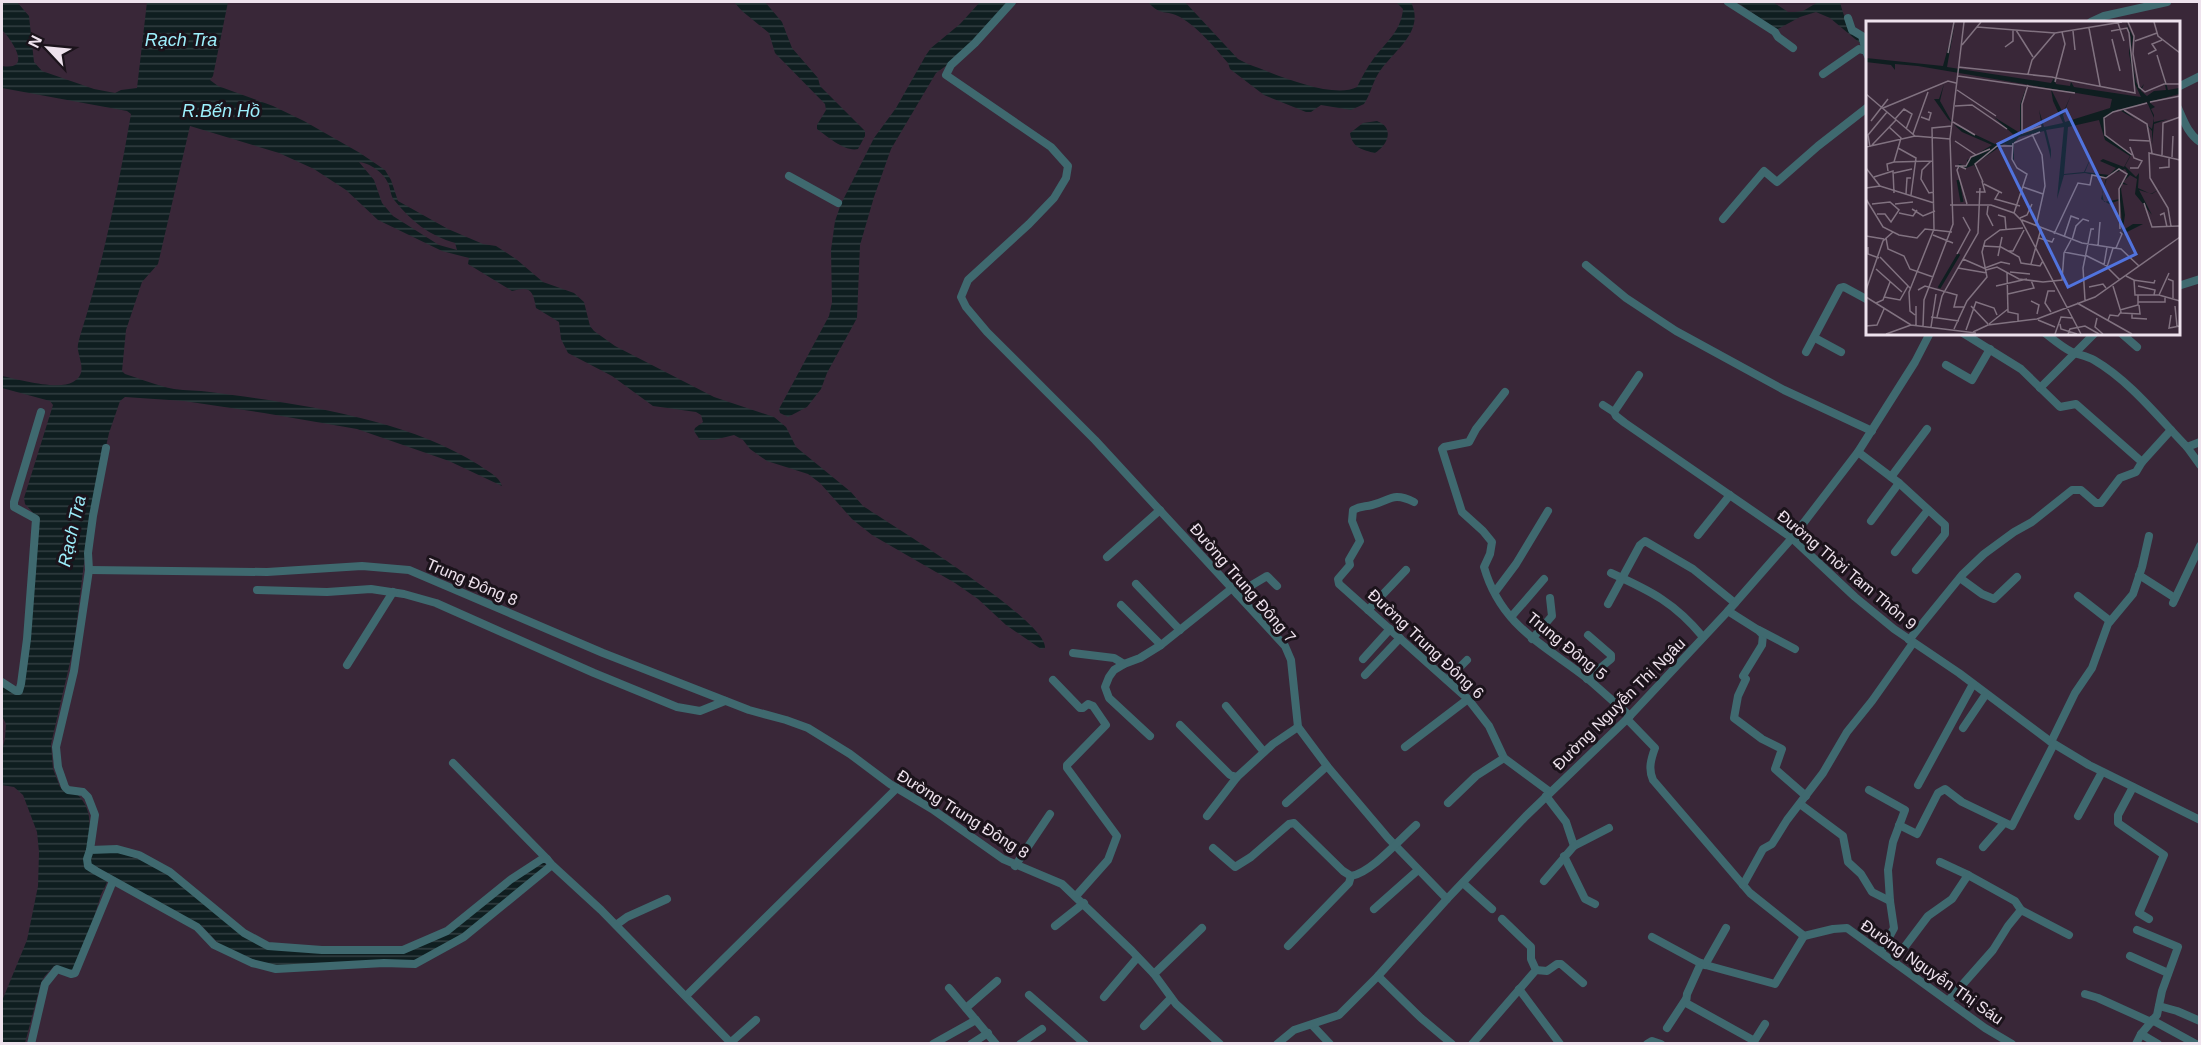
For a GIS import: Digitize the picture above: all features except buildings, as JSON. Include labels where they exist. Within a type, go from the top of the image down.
[{"type":"street","name":"Đường Trung Đông 7","points":[[1012,2],[975,43],[951,65],[946,75],[1051,147],[1068,166],[1066,178],[1054,198],[968,280],[961,297],[966,307],[987,332],[1095,440],[1285,646],[1291,660],[1298,727]]},
{"type":"street","points":[[1728,2],[1775,32],[1793,48]]},
{"type":"street","points":[[2093,21],[2104,16],[2166,2]]},
{"type":"street","points":[[1848,18],[1852,30],[1862,36],[1866,50]]},
{"type":"street","points":[[1823,74],[1859,49],[1866,52]]},
{"type":"street","points":[[2180,86],[2199,76]]},
{"type":"street","points":[[1723,219],[1764,171],[1777,182],[1866,109]]},
{"type":"street","points":[[2180,113],[2184,123],[2199,142]]},
{"type":"street","points":[[789,176],[838,203]]},
{"type":"street","points":[[1586,265],[1626,298],[1676,331],[1784,390],[1872,431]]},
{"type":"street","points":[[2180,285],[2199,279]]},
{"type":"street","points":[[1806,352],[1840,288],[1844,287],[1866,299]]},
{"type":"street","name":"Đường Nguyễn Thị Ngâu","points":[[1277,1044],[1294,1030],[1313,1026],[1339,1015],[1548,794],[1628,718],[1728,611],[1792,538],[1858,452],[1915,362],[1927,334]]},
{"type":"street","points":[[1965,334],[2021,369],[2061,407],[2076,404],[2142,462]]},
{"type":"street","points":[[2046,334],[2074,353],[2093,359],[2137,394],[2187,447],[2199,465]]},
{"type":"street","points":[[2040,388],[2094,334]]},
{"type":"street","points":[[2122,334],[2137,347]]},
{"type":"street","points":[[1815,338],[1841,352]]},
{"type":"street","points":[[1946,365],[1972,380],[1990,349]]},
{"type":"street","points":[[1614,412],[1639,375]]},
{"type":"street","name":"Trung Đông 5","points":[[1505,392],[1476,429],[1470,442],[1442,449],[1462,512],[1492,542],[1484,567],[1488,580],[1504,610],[1532,639],[1587,679],[1628,718]]},
{"type":"street","name":"Đường Thời Tam Thôn 9","points":[[1603,405],[1614,412],[1616,417],[1624,423],[1792,538],[1855,597],[1911,641],[2052,743],[2102,772],[2199,820]]},
{"type":"street","points":[[2,682],[19,691],[36,519],[14,507],[14,502],[41,412]]},
{"type":"street","points":[[1891,477],[1927,429]]},
{"type":"street","points":[[1743,885],[1763,849],[1772,843],[1823,773],[1847,732],[1872,701],[1911,641],[1960,578],[1984,554],[2032,522],[2072,490],[2081,490],[2099,504],[2116,482],[2136,472],[2171,430]]},
{"type":"street","points":[[2187,447],[2199,442]]},
{"type":"street","points":[[106,448],[93,516],[88,553],[89,570],[74,671],[56,747],[58,767],[65,787],[68,790],[83,792],[88,797],[94,815],[87,859],[88,866],[197,927],[214,945],[252,963],[276,969],[384,963],[415,964],[464,937],[550,862]]},
{"type":"street","points":[[1858,452],[1899,483],[1945,525],[1945,534],[1916,570]]},
{"type":"street","points":[[1871,521],[1899,483]]},
{"type":"street","points":[[1698,535],[1730,495]]},
{"type":"street","name":"Đường Trung Đông 6","points":[[1414,502],[1404,497],[1387,498],[1353,510],[1352,521],[1360,541],[1349,560],[1350,565],[1338,579],[1339,584],[1468,699],[1489,726],[1504,758],[1548,794],[1566,822],[1574,846]]},
{"type":"street","points":[[1107,557],[1160,510]]},
{"type":"street","points":[[1895,552],[1928,510]]},
{"type":"street","points":[[1495,592],[1516,564],[1548,511]]},
{"type":"street","points":[[1899,825],[1917,834],[1938,793],[1945,789],[1962,802],[2012,826],[2075,693],[2091,668],[2110,621],[2133,594],[2149,536]]},
{"type":"street","points":[[1608,604],[1640,544],[1645,541],[1693,569],[1735,603]]},
{"type":"street","points":[[2139,575],[2174,601],[2196,563],[2199,546]]},
{"type":"street","name":"Trung Đông 8","points":[[89,570],[267,572],[362,566],[409,570],[603,653],[749,710]]},
{"type":"street","points":[[1368,610],[1406,570]]},
{"type":"street","points":[[1611,573],[1664,599],[1686,617],[1703,637]]},
{"type":"street","points":[[1150,736],[1109,698],[1105,687],[1114,670],[1161,645],[1234,592],[1267,576],[1277,586]]},
{"type":"street","points":[[1960,578],[1986,597],[1994,599],[2017,577]]},
{"type":"street","points":[[1511,618],[1544,579]]},
{"type":"street","points":[[1136,584],[1180,630]]},
{"type":"street","points":[[257,590],[327,592],[371,589],[393,592],[436,603],[594,674],[677,707],[700,711],[725,701]]},
{"type":"street","points":[[347,665],[393,592]]},
{"type":"street","points":[[2078,596],[2110,621]]},
{"type":"street","points":[[1532,639],[1552,616],[1550,598]]},
{"type":"street","points":[[1121,605],[1161,645]]},
{"type":"street","points":[[1728,611],[1795,649]]},
{"type":"street","points":[[1364,659],[1390,629]]},
{"type":"street","points":[[1758,630],[1764,635],[1762,645],[1743,676],[1746,680],[1738,696],[1734,718],[1762,739],[1782,748],[1775,769],[1806,795]]},
{"type":"street","points":[[1587,679],[1611,659],[1611,654],[1588,635]]},
{"type":"street","points":[[1365,675],[1400,638]]},
{"type":"street","points":[[1073,653],[1114,658],[1124,664]]},
{"type":"street","points":[[1447,680],[1467,660]]},
{"type":"street","points":[[1053,680],[1080,708],[1088,704],[1093,706],[1106,724],[1067,765],[1117,836],[1108,860],[1076,896]]},
{"type":"street","points":[[1918,785],[1973,684]]},
{"type":"street","points":[[1963,728],[1986,694]]},
{"type":"street","points":[[1405,747],[1468,699]]},
{"type":"street","points":[[1226,706],[1264,752]]},
{"type":"street","name":"Đường Trung Đông 8","points":[[749,710],[808,728],[1016,866],[1062,884],[1084,903],[1154,974],[1171,998],[1220,1044]]},
{"type":"street","points":[[1628,718],[1656,748],[1651,758],[1650,768],[1653,780],[1750,893],[1804,936],[1775,984],[1703,964],[1652,937]]},
{"type":"street","points":[[1180,725],[1230,775],[1237,777]]},
{"type":"street","points":[[1206,816],[1237,777],[1264,752],[1298,727],[1327,766],[1394,844],[1447,899]]},
{"type":"street","points":[[1448,803],[1476,776],[1504,758]]},
{"type":"street","points":[[453,764],[616,925],[730,1043],[756,1020]]},
{"type":"street","points":[[1286,803],[1327,766]]},
{"type":"street","points":[[2078,816],[2102,772]]},
{"type":"street","points":[[2133,787],[2118,815],[2118,823],[2164,855],[2139,913],[2149,919]]},
{"type":"street","points":[[686,996],[897,788]]},
{"type":"street","points":[[1869,790],[1905,810],[1888,870],[1894,928],[1881,952]]},
{"type":"street","points":[[1800,804],[1843,836],[1846,859],[1851,866],[1861,874],[1872,892],[1890,901]]},
{"type":"street","points":[[1016,866],[1050,814]]},
{"type":"street","points":[[1213,848],[1235,867],[1289,824],[1294,823],[1342,871],[1352,876],[1358,875],[1416,825]]},
{"type":"street","points":[[1983,847],[2004,823]]},
{"type":"street","points":[[1544,881],[1574,846],[1609,828]]},
{"type":"street","points":[[90,850],[117,849],[139,855],[170,872],[244,933],[268,946],[322,950],[403,950],[447,931],[510,880],[543,859],[550,862]]},
{"type":"street","points":[[1564,856],[1585,899],[1595,904]]},
{"type":"street","points":[[1940,862],[2015,901],[2021,910],[2069,935]]},
{"type":"street","points":[[1374,909],[1418,870]]},
{"type":"street","points":[[1894,961],[1932,911],[1952,899],[1968,875]]},
{"type":"street","points":[[1288,946],[1349,884],[1352,876]]},
{"type":"street","points":[[31,1044],[47,980],[57,969],[71,974],[75,973],[113,881]]},
{"type":"street","points":[[1463,883],[1492,909]]},
{"type":"street","points":[[616,925],[627,916],[667,899]]},
{"type":"street","points":[[1054,926],[1084,903]]},
{"type":"street","points":[[1947,1001],[1994,950],[2008,926],[2021,910]]},
{"type":"street","points":[[1502,919],[1531,947],[1531,959],[1536,970]]},
{"type":"street","points":[[1154,974],[1203,928]]},
{"type":"street","points":[[1726,928],[1686,994],[1686,1003],[1751,1039],[1753,1043],[1765,1024]]},
{"type":"street","name":"Đường Nguyễn Thị Sáu","points":[[1804,936],[1847,928],[1985,1028],[2012,1044]]},
{"type":"street","points":[[2136,1044],[2141,1034],[2157,1015],[2178,947],[2137,930]]},
{"type":"street","points":[[2130,956],[2168,974]]},
{"type":"street","points":[[1104,997],[1137,958]]},
{"type":"street","points":[[1536,970],[1547,971],[1561,964],[1583,983]]},
{"type":"street","points":[[1472,1044],[1536,970]]},
{"type":"street","points":[[1378,976],[1452,1044]]},
{"type":"street","points":[[966,1008],[997,981]]},
{"type":"street","points":[[949,988],[996,1044]]},
{"type":"street","points":[[1519,989],[1560,1044]]},
{"type":"street","points":[[2085,994],[2152,1021],[2196,1044]]},
{"type":"street","points":[[1029,995],[1085,1044]]},
{"type":"street","points":[[1143,1026],[1171,998]]},
{"type":"street","points":[[1667,1028],[1687,998]]},
{"type":"street","points":[[2159,1006],[2199,1021]]},
{"type":"street","points":[[933,1044],[976,1020]]},
{"type":"street","points":[[1313,1026],[1330,1044]]},
{"type":"street","points":[[1020,1044],[1042,1029]]},
{"type":"street","points":[[971,1044],[988,1033]]},
{"type":"street","points":[[2141,1034],[2158,1044]]},
{"type":"street","points":[[1647,1044],[1652,1041],[1661,1044]]},
{"type":"water","name":"Rạch Tra","points":[[2,2],[17,2],[29,16],[34,62],[42,71],[94,89],[115,93],[137,88],[147,2],[228,2],[213,76],[210,80],[218,86],[273,106],[304,121],[360,153],[385,170],[398,201],[448,229],[483,244],[496,246],[516,259],[543,282],[574,293],[584,302],[590,326],[615,346],[714,397],[774,417],[786,427],[796,447],[851,492],[863,506],[996,596],[1022,617],[1039,635],[1045,648],[1041,649],[1006,625],[978,599],[955,583],[872,535],[852,519],[820,483],[808,474],[767,461],[734,435],[714,440],[700,440],[694,431],[703,422],[701,415],[696,412],[653,406],[612,376],[568,353],[561,339],[559,322],[536,308],[534,297],[527,289],[512,291],[468,264],[469,258],[442,251],[378,220],[346,190],[314,169],[279,153],[190,126],[158,264],[142,282],[126,330],[122,371],[125,374],[174,389],[278,401],[384,424],[450,449],[492,474],[502,486],[449,461],[357,429],[184,401],[125,397],[120,401],[109,433],[89,522],[74,645],[51,744],[53,769],[60,787],[67,792],[77,794],[87,810],[90,828],[84,865],[107,881],[74,969],[70,971],[54,966],[44,977],[25,1043],[2,1043],[2,1001],[27,940],[38,886],[39,852],[37,832],[23,795],[14,787],[2,785],[2,752],[6,724],[2,716],[2,685],[18,695],[38,518],[25,504],[24,498],[53,405],[50,401],[2,388],[2,376],[38,384],[58,385],[73,382],[80,375],[82,367],[78,343],[109,226],[131,114],[127,111],[2,88],[2,66],[16,64],[18,59],[15,47],[2,30]],"holes":[[[359,162],[380,172],[388,183],[393,199],[408,215],[429,232],[455,243],[457,250],[439,245],[393,216],[382,203],[374,180]]]},
{"type":"water","points":[[734,2],[765,2],[782,22],[792,48],[818,78],[820,86],[865,131],[865,136],[858,149],[842,146],[817,129],[826,110],[825,104],[775,53],[769,33]]},
{"type":"water","points":[[980,2],[1009,2],[957,58],[936,73],[891,149],[860,245],[857,318],[827,373],[821,389],[807,407],[788,417],[780,413],[779,409],[829,316],[832,302],[831,250],[835,221],[841,204],[874,138],[896,108],[926,55]]},
{"type":"water","points":[[1148,2],[1185,2],[1238,59],[1302,84],[1333,90],[1357,87],[1369,65],[1399,24],[1403,9],[1396,2],[1411,2],[1414,23],[1411,33],[1378,74],[1364,104],[1351,110],[1321,105],[1311,112],[1306,112],[1264,95],[1230,69],[1228,63],[1206,38],[1187,21],[1157,10]]},
{"type":"water","points":[[1737,2],[1773,2],[1788,12],[1795,12],[1803,11],[1818,2],[1840,2],[1847,22],[1852,30],[1861,37],[1861,44],[1830,18],[1816,12],[1800,17],[1776,30]]},
{"type":"water","points":[[1377,121],[1386,128],[1388,137],[1380,150],[1375,153],[1356,145],[1350,133],[1363,123]]},
{"type":"water","points":[[116,851],[146,862],[169,875],[261,946],[321,952],[424,945],[542,861],[546,864],[464,936],[412,962],[272,966],[254,961],[219,944],[202,926],[98,870],[90,863],[93,853]]},
{"type":"water label","name":"R.Bến Hồ","points":[[221,111]]}]
